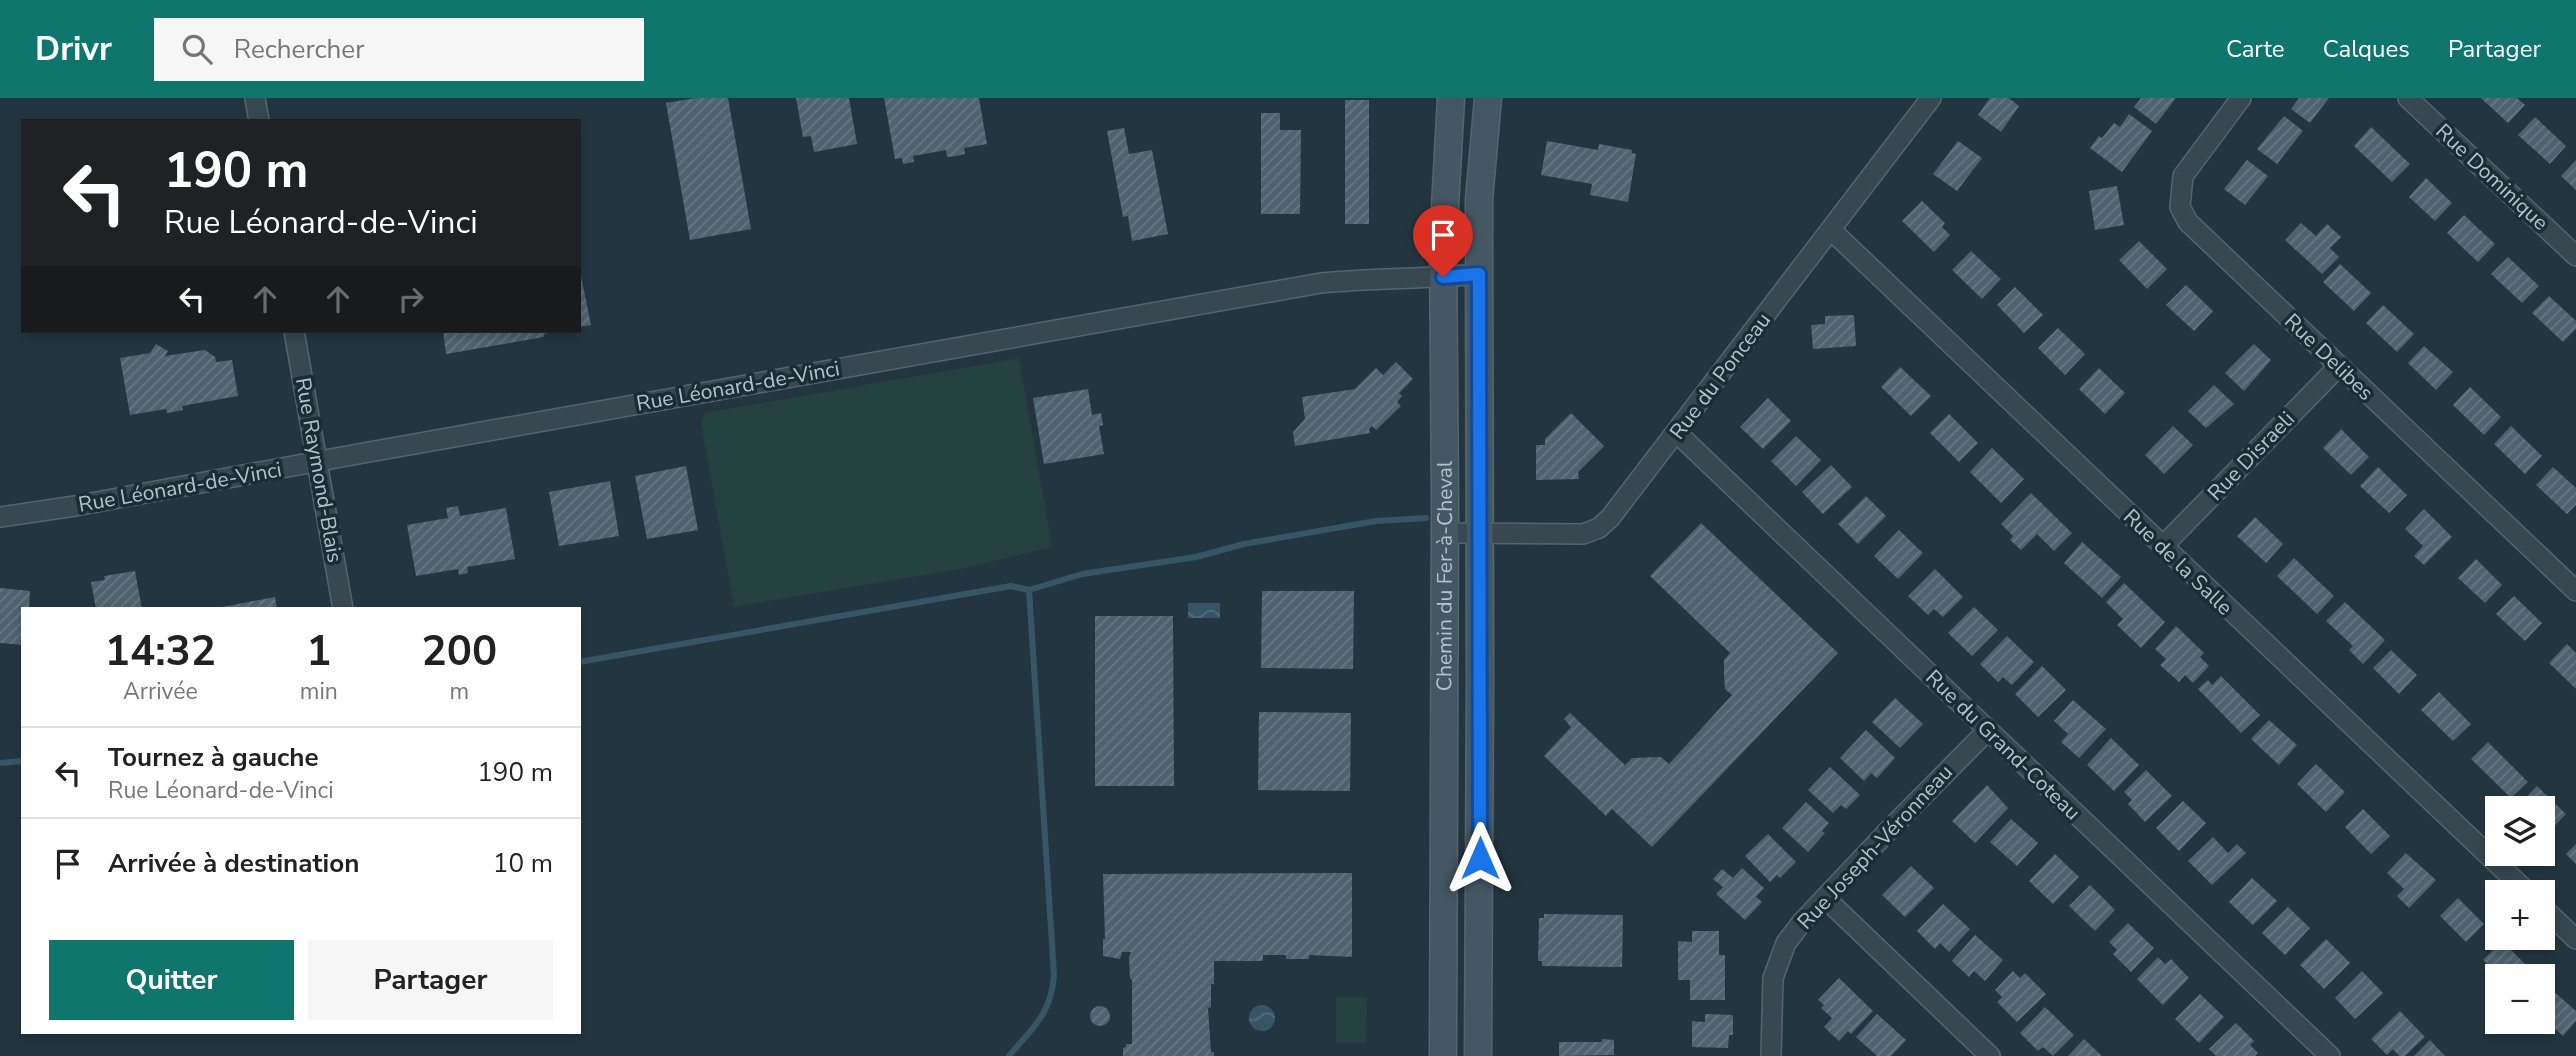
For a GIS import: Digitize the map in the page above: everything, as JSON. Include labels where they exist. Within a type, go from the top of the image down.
[{"type":"street","points":[[255,98],[259,119]]},
{"type":"street","name":"Chemin du Fer-à-Cheval","points":[[1443,1056],[1443,277],[1451,98]]},
{"type":"street","name":"Chemin du Fer-à-Cheval","points":[[1478,1056],[1480,172],[1488,98]]},
{"type":"street","name":"Rue Delibes","points":[[2241,98],[2183,176],[2180,207],[2194,228],[2576,591]]},
{"type":"street","name":"Rue Dominique","points":[[2408,98],[2576,256]]},
{"type":"street","name":"Rue du Ponceau","points":[[1445,533],[1571,535],[1591,532],[1611,518],[1929,99]]},
{"type":"street","name":"Rue de la Salle","points":[[1830,230],[2514,880]]},
{"type":"street","name":"Rue Léonard-de-Vinci","points":[[0,517],[75,506],[1308,285],[1362,279],[1479,274]]},
{"type":"street","name":"Rue Raymond-Blais","points":[[294,333],[343,607]]},
{"type":"street","name":"Rue Disraeli","points":[[2163,546],[2339,367]]},
{"type":"street","name":"Rue du Grand-Coteau","points":[[1677,433],[2330,1056]]},
{"type":"street","points":[[1445,579],[1460,608],[1464,670],[1469,678],[1480,680]]},
{"type":"street","name":"Rue Joseph-Véronneau","points":[[1771,1056],[1771,1006],[1777,966],[1786,943],[1794,931],[1950,766],[1988,730]]},
{"type":"street","points":[[1825,898],[1990,1056]]},
{"type":"street","points":[[2555,919],[2576,939]]},
{"type":"green space","points":[[1019,358],[1052,547],[961,569],[734,607],[702,428],[705,413]]},
{"type":"green space","points":[[1336,997],[1367,997],[1366,1043],[1336,1043]]},
{"type":"water","points":[[1188,603],[1220,603],[1220,618],[1188,618]]},
{"type":"water","points":[[1262,1005],[1271,1009],[1275,1018],[1271,1027],[1262,1031],[1253,1027],[1249,1018],[1253,1009]]},
{"type":"building","points":[[696,98],[728,98],[751,229],[690,240],[666,103]]},
{"type":"building","points":[[796,98],[849,98],[857,144],[814,152],[811,136],[803,137]]},
{"type":"building","points":[[884,98],[979,98],[987,144],[964,148],[965,154],[956,156],[947,157],[946,150],[913,156],[914,162],[903,164],[902,158],[895,159]]},
{"type":"building","points":[[1990,98],[2009,98],[2019,106],[2001,132],[1978,115]]},
{"type":"building","points":[[2141,98],[2176,98],[2156,124],[2134,107]]},
{"type":"building","points":[[2299,98],[2329,98],[2310,123],[2291,109]]},
{"type":"building","points":[[2481,98],[2517,98],[2525,105],[2508,123]]},
{"type":"building","points":[[1345,100],[1369,100],[1369,224],[1345,224]]},
{"type":"building","points":[[1261,113],[1280,113],[1280,130],[1301,130],[1300,214],[1261,214]]},
{"type":"building","points":[[2129,114],[2152,131],[2122,172],[2090,148],[2114,123],[2120,127]]},
{"type":"building","points":[[2284,116],[2303,131],[2277,164],[2257,149]]},
{"type":"building","points":[[2535,117],[2566,146],[2550,164],[2518,135]]},
{"type":"building","points":[[2371,127],[2410,164],[2392,182],[2354,146]]},
{"type":"building","points":[[1124,128],[1129,154],[1152,150],[1168,234],[1132,241],[1128,216],[1123,217],[1107,131]]},
{"type":"building","points":[[1547,141],[1598,150],[1599,144],[1632,150],[1632,153],[1636,154],[1628,202],[1590,195],[1592,184],[1541,175]]},
{"type":"building","points":[[1958,141],[1982,158],[1957,191],[1933,174]]},
{"type":"building","points":[[2247,160],[2268,176],[2245,205],[2224,189]]},
{"type":"building","points":[[2576,160],[2576,190],[2561,176]]},
{"type":"building","points":[[2426,178],[2452,203],[2435,221],[2409,197]]},
{"type":"building","points":[[2117,186],[2124,225],[2095,230],[2089,191]]},
{"type":"building","points":[[1922,201],[1945,223],[1942,227],[1950,235],[1934,252],[1902,221]]},
{"type":"building","points":[[2464,215],[2495,244],[2478,262],[2447,233]]},
{"type":"building","points":[[2301,223],[2316,236],[2327,224],[2341,237],[2330,248],[2339,257],[2322,274],[2285,240]]},
{"type":"building","points":[[2139,241],[2167,269],[2147,289],[2119,260]]},
{"type":"building","points":[[1971,251],[2001,279],[1982,299],[1952,270]]},
{"type":"building","points":[[2508,257],[2539,286],[2522,303],[2491,274]]},
{"type":"building","points":[[2340,264],[2371,293],[2354,311],[2323,282]]},
{"type":"building","points":[[581,276],[591,325],[581,327]]},
{"type":"building","points":[[2186,285],[2213,311],[2194,331],[2166,305]]},
{"type":"building","points":[[2015,287],[2043,315],[2024,333],[1997,305]]},
{"type":"building","points":[[2549,296],[2576,321],[2576,329],[2563,342],[2532,313]]},
{"type":"building","points":[[2383,305],[2414,334],[2397,352],[2366,323]]},
{"type":"building","points":[[1854,315],[1856,346],[1813,349],[1811,325],[1825,324],[1825,316]]},
{"type":"building","points":[[2058,328],[2085,354],[2065,375],[2038,348]]},
{"type":"building","points":[[443,333],[548,333],[544,334],[544,337],[446,354]]},
{"type":"building","points":[[156,344],[168,351],[165,356],[205,350],[215,357],[216,362],[232,360],[238,396],[182,406],[183,410],[173,412],[167,413],[166,409],[130,415],[120,358],[150,353]]},
{"type":"building","points":[[2254,344],[2271,360],[2244,391],[2225,373]]},
{"type":"building","points":[[2424,346],[2453,372],[2436,390],[2408,363]]},
{"type":"building","points":[[1396,362],[1413,379],[1399,393],[1402,396],[1397,402],[1401,406],[1376,430],[1372,426],[1370,433],[1295,446],[1293,432],[1305,419],[1302,397],[1355,389],[1376,368],[1383,375]]},
{"type":"building","points":[[1900,367],[1931,396],[1911,416],[1881,387]]},
{"type":"building","points":[[2099,368],[2125,393],[2105,414],[2079,389]]},
{"type":"building","points":[[2214,385],[2234,404],[2206,428],[2188,411]]},
{"type":"building","points":[[2470,387],[2501,417],[2484,435],[2453,405]]},
{"type":"building","points":[[1088,389],[1092,415],[1101,413],[1103,425],[1099,426],[1104,454],[1044,464],[1033,398]]},
{"type":"building","points":[[1768,398],[1791,421],[1763,449],[1740,427]]},
{"type":"building","points":[[1571,413],[1604,446],[1578,472],[1579,479],[1536,480],[1536,445],[1545,445],[1545,439]]},
{"type":"building","points":[[1949,414],[1978,443],[1959,462],[1930,433]]},
{"type":"building","points":[[2173,426],[2193,445],[2164,474],[2145,455]]},
{"type":"building","points":[[2511,426],[2542,456],[2525,474],[2494,444]]},
{"type":"building","points":[[2341,429],[2369,457],[2351,475],[2323,448]]},
{"type":"building","points":[[1796,436],[1821,460],[1796,486],[1771,461]]},
{"type":"building","points":[[1992,448],[2024,479],[2001,503],[1970,472]]},
{"type":"building","points":[[1831,465],[1852,487],[1823,514],[1802,492]]},
{"type":"building","points":[[686,466],[698,530],[647,539],[635,476]]},
{"type":"building","points":[[2378,467],[2407,495],[2389,513],[2360,486]]},
{"type":"building","points":[[2553,467],[2576,488],[2576,505],[2567,514],[2536,485]]},
{"type":"building","points":[[610,481],[619,536],[559,546],[549,492]]},
{"type":"building","points":[[2031,493],[2072,533],[2054,551],[2037,534],[2021,550],[2010,540],[2013,536],[2001,524]]},
{"type":"building","points":[[1866,496],[1886,516],[1858,544],[1838,524]]},
{"type":"building","points":[[458,506],[460,516],[506,508],[515,559],[467,567],[468,573],[459,575],[458,569],[416,576],[407,525],[448,518],[446,508]]},
{"type":"building","points":[[2424,509],[2452,537],[2424,565],[2414,556],[2423,546],[2405,529]]},
{"type":"building","points":[[2255,517],[2283,544],[2266,563],[2237,536]]},
{"type":"building","points":[[1701,523],[1838,653],[1652,847],[1612,809],[1606,816],[1544,756],[1571,727],[1564,719],[1570,713],[1625,765],[1632,758],[1661,757],[1669,764],[1732,695],[1725,689],[1724,675],[1724,660],[1730,653],[1650,576]]},
{"type":"building","points":[[1899,530],[1923,553],[1898,579],[1874,556]]},
{"type":"building","points":[[2082,542],[2121,577],[2102,598],[2064,563]]},
{"type":"building","points":[[2294,558],[2334,596],[2317,614],[2277,576]]},
{"type":"building","points":[[2476,559],[2502,585],[2485,603],[2458,578]]},
{"type":"building","points":[[1935,569],[1963,597],[1943,617],[1934,609],[1928,615],[1908,596]]},
{"type":"building","points":[[135,571],[142,607],[96,607],[91,582],[105,580],[104,576]]},
{"type":"building","points":[[2124,583],[2165,622],[2141,648],[2117,625],[2123,619],[2106,602]]},
{"type":"building","points":[[0,588],[30,591],[29,607],[21,607],[21,645],[0,643]]},
{"type":"building","points":[[1262,591],[1354,591],[1353,669],[1261,668]]},
{"type":"building","points":[[2514,596],[2542,623],[2525,641],[2496,614]]},
{"type":"building","points":[[275,597],[277,607],[222,607]]},
{"type":"building","points":[[2345,602],[2385,640],[2363,664],[2349,650],[2353,646],[2326,621]]},
{"type":"building","points":[[1974,607],[1998,630],[1972,656],[1948,633]]},
{"type":"building","points":[[1095,616],[1173,616],[1174,786],[1095,786]]},
{"type":"building","points":[[2176,626],[2204,653],[2200,657],[2209,666],[2193,683],[2185,675],[2179,682],[2160,665],[2166,659],[2155,649]]},
{"type":"building","points":[[2007,636],[2034,662],[2012,685],[2003,677],[1998,682],[1980,664]]},
{"type":"building","points":[[2567,644],[2576,653],[2576,689],[2549,663]]},
{"type":"building","points":[[2391,650],[2417,675],[2399,694],[2373,668]]},
{"type":"building","points":[[2042,666],[2066,690],[2038,717],[2015,694]]},
{"type":"building","points":[[2221,676],[2260,715],[2241,733],[2198,689],[2208,680],[2212,685]]},
{"type":"building","points":[[2439,692],[2471,724],[2453,741],[2421,710]]},
{"type":"building","points":[[1895,698],[1923,724],[1900,748],[1872,722]]},
{"type":"building","points":[[2073,700],[2106,729],[2079,758],[2061,742],[2068,734],[2054,721]]},
{"type":"building","points":[[1259,712],[1351,713],[1350,791],[1258,790]]},
{"type":"building","points":[[2269,720],[2297,745],[2279,765],[2251,739]]},
{"type":"building","points":[[1866,730],[1895,758],[1877,778],[1871,773],[1864,781],[1840,758]]},
{"type":"building","points":[[2111,738],[2139,765],[2114,791],[2087,765]]},
{"type":"building","points":[[2488,742],[2528,782],[2513,796],[2509,796],[2471,759]]},
{"type":"building","points":[[2316,764],[2345,792],[2326,812],[2297,784]]},
{"type":"building","points":[[1830,767],[1860,795],[1846,809],[1841,805],[1833,813],[1808,790]]},
{"type":"building","points":[[2146,770],[2172,796],[2145,822],[2128,804],[2132,800],[2124,792]]},
{"type":"building","points":[[1987,785],[2008,808],[1975,843],[1952,821]]},
{"type":"building","points":[[2537,786],[2547,796],[2528,796]]},
{"type":"building","points":[[2183,801],[2206,823],[2179,851],[2156,828]]},
{"type":"building","points":[[1806,802],[1829,823],[1822,831],[1825,833],[1808,852],[1782,828]]},
{"type":"building","points":[[2555,803],[2566,814],[2555,826]]},
{"type":"building","points":[[2363,809],[2390,836],[2371,854],[2345,827]]},
{"type":"building","points":[[2011,819],[2038,843],[2017,866],[1990,842]]},
{"type":"building","points":[[1768,834],[1796,862],[1780,878],[1777,875],[1770,882],[1745,856]]},
{"type":"building","points":[[2213,837],[2228,853],[2237,844],[2246,853],[2212,885],[2188,861]]},
{"type":"building","points":[[2576,844],[2576,864],[2566,854]]},
{"type":"building","points":[[2406,853],[2436,880],[2409,908],[2397,896],[2404,889],[2387,873]]},
{"type":"building","points":[[2055,854],[2079,877],[2053,904],[2029,881]]},
{"type":"building","points":[[1911,866],[1934,888],[1905,917],[1882,895]]},
{"type":"building","points":[[1742,868],[1764,888],[1756,897],[1762,902],[1745,920],[1716,894],[1723,887],[1713,879],[1722,869],[1733,878]]},
{"type":"building","points":[[1352,873],[1352,957],[1309,955],[1309,959],[1286,959],[1286,955],[1263,955],[1263,961],[1214,961],[1214,984],[1211,984],[1211,1007],[1208,1008],[1211,1052],[1214,1052],[1214,1056],[1123,1056],[1126,1044],[1132,1044],[1131,952],[1122,952],[1120,959],[1103,956],[1103,874]]},
{"type":"building","points":[[2252,878],[2277,901],[2253,925],[2229,902]]},
{"type":"building","points":[[2090,885],[2115,910],[2095,931],[2069,906]]},
{"type":"building","points":[[2458,898],[2484,924],[2466,942],[2440,916]]},
{"type":"building","points":[[1943,904],[1970,929],[1949,952],[1940,943],[1935,949],[1917,931]]},
{"type":"building","points":[[2288,907],[2310,928],[2285,955],[2262,933]]},
{"type":"building","points":[[1544,914],[1623,915],[1622,967],[1542,966],[1542,961],[1538,961],[1539,918],[1544,918]]},
{"type":"building","points":[[2128,923],[2154,948],[2131,972],[2113,954],[2117,950],[2109,942]]},
{"type":"building","points":[[1692,931],[1719,931],[1719,955],[1725,955],[1725,1000],[1690,1000],[1690,980],[1678,980],[1678,941],[1692,942]]},
{"type":"building","points":[[1975,935],[2003,960],[1985,981],[1974,971],[1969,977],[1952,961]]},
{"type":"building","points":[[2326,939],[2350,963],[2324,989],[2300,965]]},
{"type":"building","points":[[2493,950],[2511,950],[2525,964],[2487,964],[2483,960]]},
{"type":"building","points":[[2158,957],[2165,964],[2171,959],[2189,978],[2163,1005],[2137,979]]},
{"type":"building","points":[[2013,971],[2020,978],[2025,973],[2046,994],[2017,1022],[1997,1002],[2002,997],[1995,990]]},
{"type":"building","points":[[2362,971],[2383,993],[2355,1019],[2335,998]]},
{"type":"building","points":[[1839,978],[1873,1011],[1851,1034],[1848,1031],[1839,1041],[1824,1027],[1832,1018],[1821,1008],[1824,1005],[1818,1000]]},
{"type":"building","points":[[2555,993],[2576,1011],[2576,1021],[2563,1036],[2555,1029]]},
{"type":"building","points":[[2200,994],[2224,1017],[2199,1043],[2175,1019]]},
{"type":"building","points":[[1100,1006],[1107,1009],[1110,1016],[1107,1023],[1100,1026],[1093,1023],[1090,1016],[1093,1009]]},
{"type":"building","points":[[2045,1007],[2074,1035],[2053,1056],[2043,1047],[2038,1051],[2020,1033]]},
{"type":"building","points":[[2400,1011],[2425,1037],[2405,1056],[2399,1056],[2393,1049],[2387,1055],[2371,1039]]},
{"type":"building","points":[[1705,1014],[1733,1015],[1733,1035],[1729,1035],[1728,1048],[1692,1047],[1692,1021],[1705,1022]]},
{"type":"building","points":[[1877,1014],[1906,1040],[1891,1056],[1877,1056],[1856,1037]]},
{"type":"building","points":[[2236,1023],[2254,1041],[2250,1045],[2258,1053],[2255,1056],[2216,1056],[2209,1049]]},
{"type":"building","points":[[1602,1039],[1614,1040],[1614,1055],[1559,1056],[1559,1042],[1602,1042]]},
{"type":"building","points":[[2084,1039],[2102,1056],[2068,1056]]},
{"type":"building","points":[[2430,1040],[2445,1056],[2414,1056]]},
{"type":"waterway","points":[[1029,590],[1082,574],[1196,557],[1244,544],[1376,521],[1426,518]]},
{"type":"waterway","points":[[581,662],[1011,586],[1029,590],[1054,975],[1045,1011],[1009,1056]]},
{"type":"waterway","points":[[0,763],[21,761]]},
{"type":"route","points":[[1443,277],[1479,274],[1480,858]]}]
